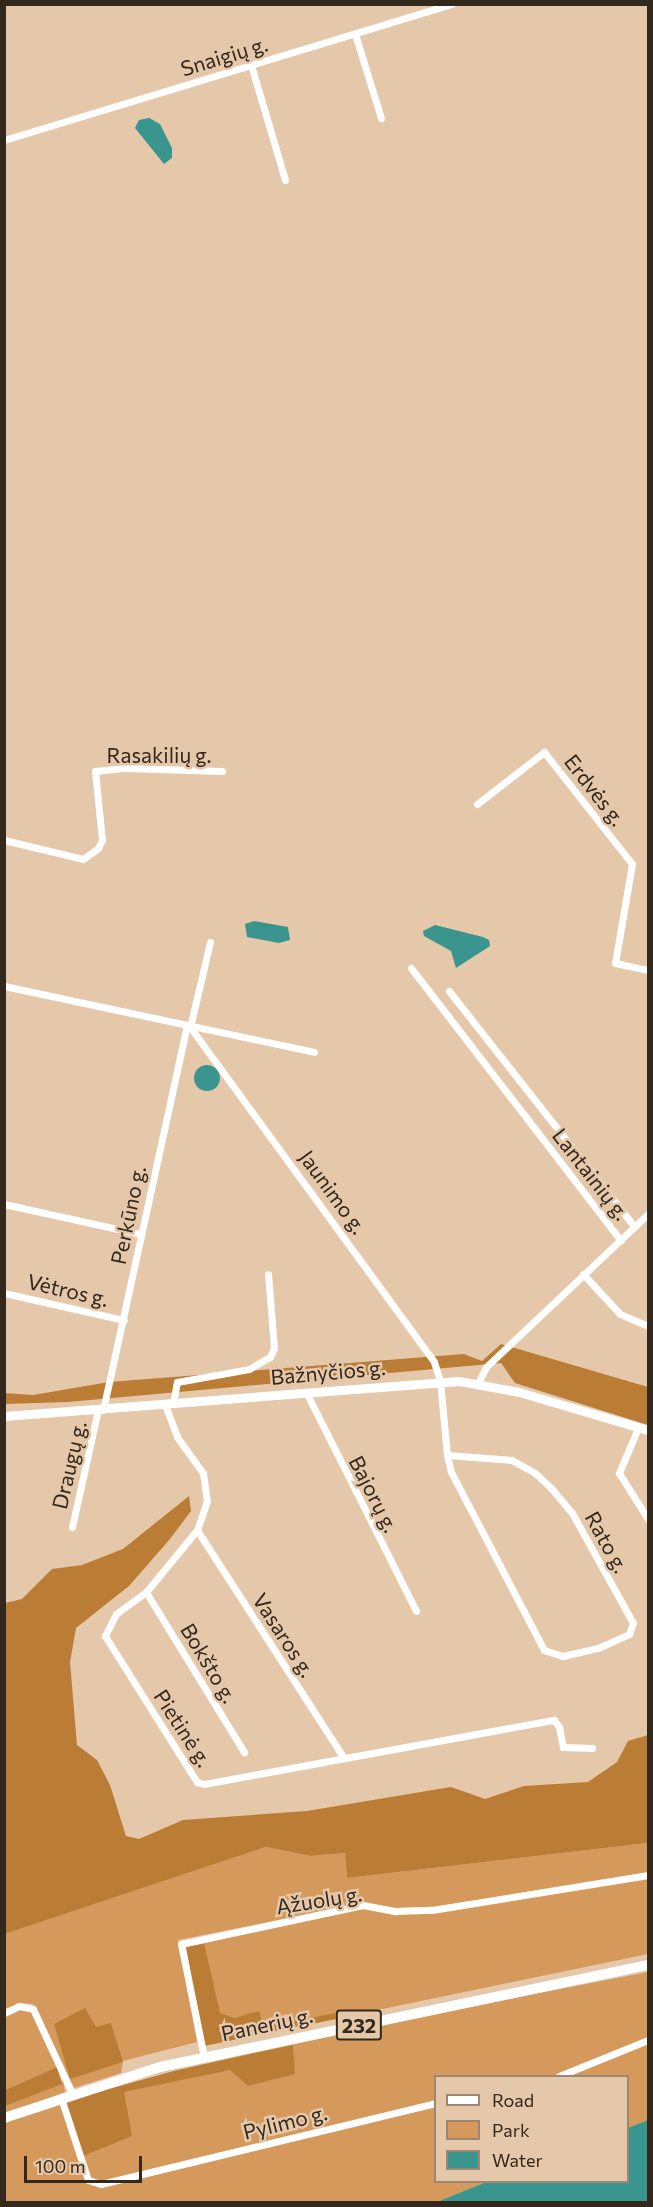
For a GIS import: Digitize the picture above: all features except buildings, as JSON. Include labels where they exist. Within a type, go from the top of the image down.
[{"type":"main road","name":"Bažnyčios g.","points":[[4,1416],[440,1382],[478,1383],[648,1430]]},
{"type":"main road","name":"Panerių g.","points":[[4,2118],[72,2093],[204,2057],[648,1965]]},
{"type":"street","name":"Snaigių g.","points":[[4,140],[453,4]]},
{"type":"street","points":[[355,34],[381,118]]},
{"type":"street","points":[[251,65],[285,180]]},
{"type":"street","name":"Erdvės g.","points":[[477,804],[544,752],[632,864],[615,963],[648,970]]},
{"type":"street","name":"Rasakilių g.","points":[[4,840],[83,859],[91,855],[102,834],[95,771],[222,771]]},
{"type":"street","name":"Perkūno g.","points":[[101,1410],[124,1320],[141,1234],[210,942]]},
{"type":"street","name":"Lantainių g.","points":[[411,968],[621,1241],[486,1367],[478,1383]]},
{"type":"street","points":[[4,986],[314,1052]]},
{"type":"street","points":[[449,991],[635,1227]]},
{"type":"street","name":"Jaunimo g.","points":[[189,1027],[428,1353],[440,1382]]},
{"type":"street","points":[[4,1204],[141,1234]]},
{"type":"street","points":[[621,1241],[648,1214]]},
{"type":"street","points":[[169,1404],[177,1382],[249,1369],[270,1357],[274,1348],[268,1274]]},
{"type":"street","points":[[584,1274],[620,1314],[648,1326]]},
{"type":"street","name":"Vėtros g.","points":[[4,1293],[124,1320]]},
{"type":"street","name":"Rato g.","points":[[440,1382],[447,1455],[458,1486],[544,1650],[563,1656],[598,1648],[628,1634],[633,1623],[572,1513],[551,1488],[535,1473],[512,1460],[447,1455]]},
{"type":"street","name":"Bajorų g.","points":[[306,1392],[416,1611]]},
{"type":"street","name":"Pietinė g.","points":[[169,1404],[167,1419],[203,1473],[207,1501],[197,1530],[146,1592],[116,1614],[105,1636],[197,1782],[204,1784],[554,1720],[559,1727],[563,1747],[591,1748]]},
{"type":"street","name":"Draugų g.","points":[[72,1527],[101,1410]]},
{"type":"street","points":[[638,1428],[619,1473],[648,1519]]},
{"type":"street","name":"Vasaros g.","points":[[197,1530],[344,1758]]},
{"type":"street","name":"Bokšto g.","points":[[146,1592],[244,1752]]},
{"type":"street","name":"Ąžuolų g.","points":[[204,2057],[181,1944],[363,1905],[395,1911],[432,1910],[648,1875]]},
{"type":"street","points":[[4,2013],[19,2006],[33,2009],[72,2093]]},
{"type":"street","points":[[562,2075],[648,2040]]},
{"type":"street","name":"Pylimo g.","points":[[61,2097],[88,2180],[101,2184],[434,2103]]},
{"type":"green space","points":[[648,1843],[648,1873],[434,1907],[397,1908],[363,1903],[178,1940],[197,2042],[123,2061],[121,2073],[74,2088],[33,2004],[20,2003],[5,2011],[5,1934],[266,1847],[311,1856],[345,1853],[347,1878]]},
{"type":"green space","points":[[648,1877],[648,1954],[204,2046],[186,1947],[362,1907],[432,1912]]},
{"type":"green space","points":[[648,1972],[648,2120],[629,2128],[629,2075],[434,2075],[434,2183],[484,2183],[437,2202],[5,2202],[5,2123],[56,2104],[174,2071],[384,2023]]},
{"type":"green space","points":[[19,2008],[31,2011],[57,2067],[5,2090],[5,2016]]},
{"type":"green space","points":[[63,2081],[65,2092],[5,2115],[5,2106]]},
{"type":"shaded area","points":[[501,1344],[648,1387],[648,1425],[515,1383],[501,1363],[68,1402],[5,1404],[4,1393],[33,1395],[109,1382],[464,1354],[482,1361]]},
{"type":"shaded area","points":[[189,1496],[191,1511],[170,1539],[129,1586],[76,1628],[70,1662],[77,1745],[97,1760],[110,1785],[126,1836],[139,1839],[183,1820],[307,1811],[451,1787],[485,1799],[524,1786],[588,1782],[617,1762],[628,1741],[648,1735],[648,1843],[347,1878],[345,1853],[311,1856],[266,1847],[5,1934],[5,1603],[22,1599],[52,1569],[82,1565],[123,1549]]},
{"type":"shaded area","points":[[204,1943],[220,2013],[234,2018],[259,2011],[264,2027],[335,2013],[336,2019],[204,2046],[186,1947]]},
{"type":"shaded area","points":[[85,2008],[96,2027],[111,2023],[123,2062],[70,2079],[54,2024]]},
{"type":"shaded area","points":[[293,2045],[295,2074],[248,2086],[230,2070],[124,2092],[132,2136],[83,2156],[66,2101],[174,2071]]},
{"type":"shaded area","points":[[57,2067],[62,2084],[5,2106],[5,2090]]},
{"type":"water","points":[[149,118],[160,124],[172,148],[172,158],[164,164],[135,128],[139,120]]},
{"type":"water","points":[[254,921],[288,927],[290,940],[279,943],[247,937],[245,924]]},
{"type":"water","points":[[435,925],[483,937],[489,940],[490,946],[456,968],[451,951],[424,936],[423,931]]},
{"type":"water","points":[[207,1065],[216,1069],[220,1078],[216,1087],[207,1091],[198,1087],[194,1078],[198,1069]]},
{"type":"water","points":[[648,2120],[648,2202],[437,2202],[484,2183],[629,2183],[629,2128]]}]
